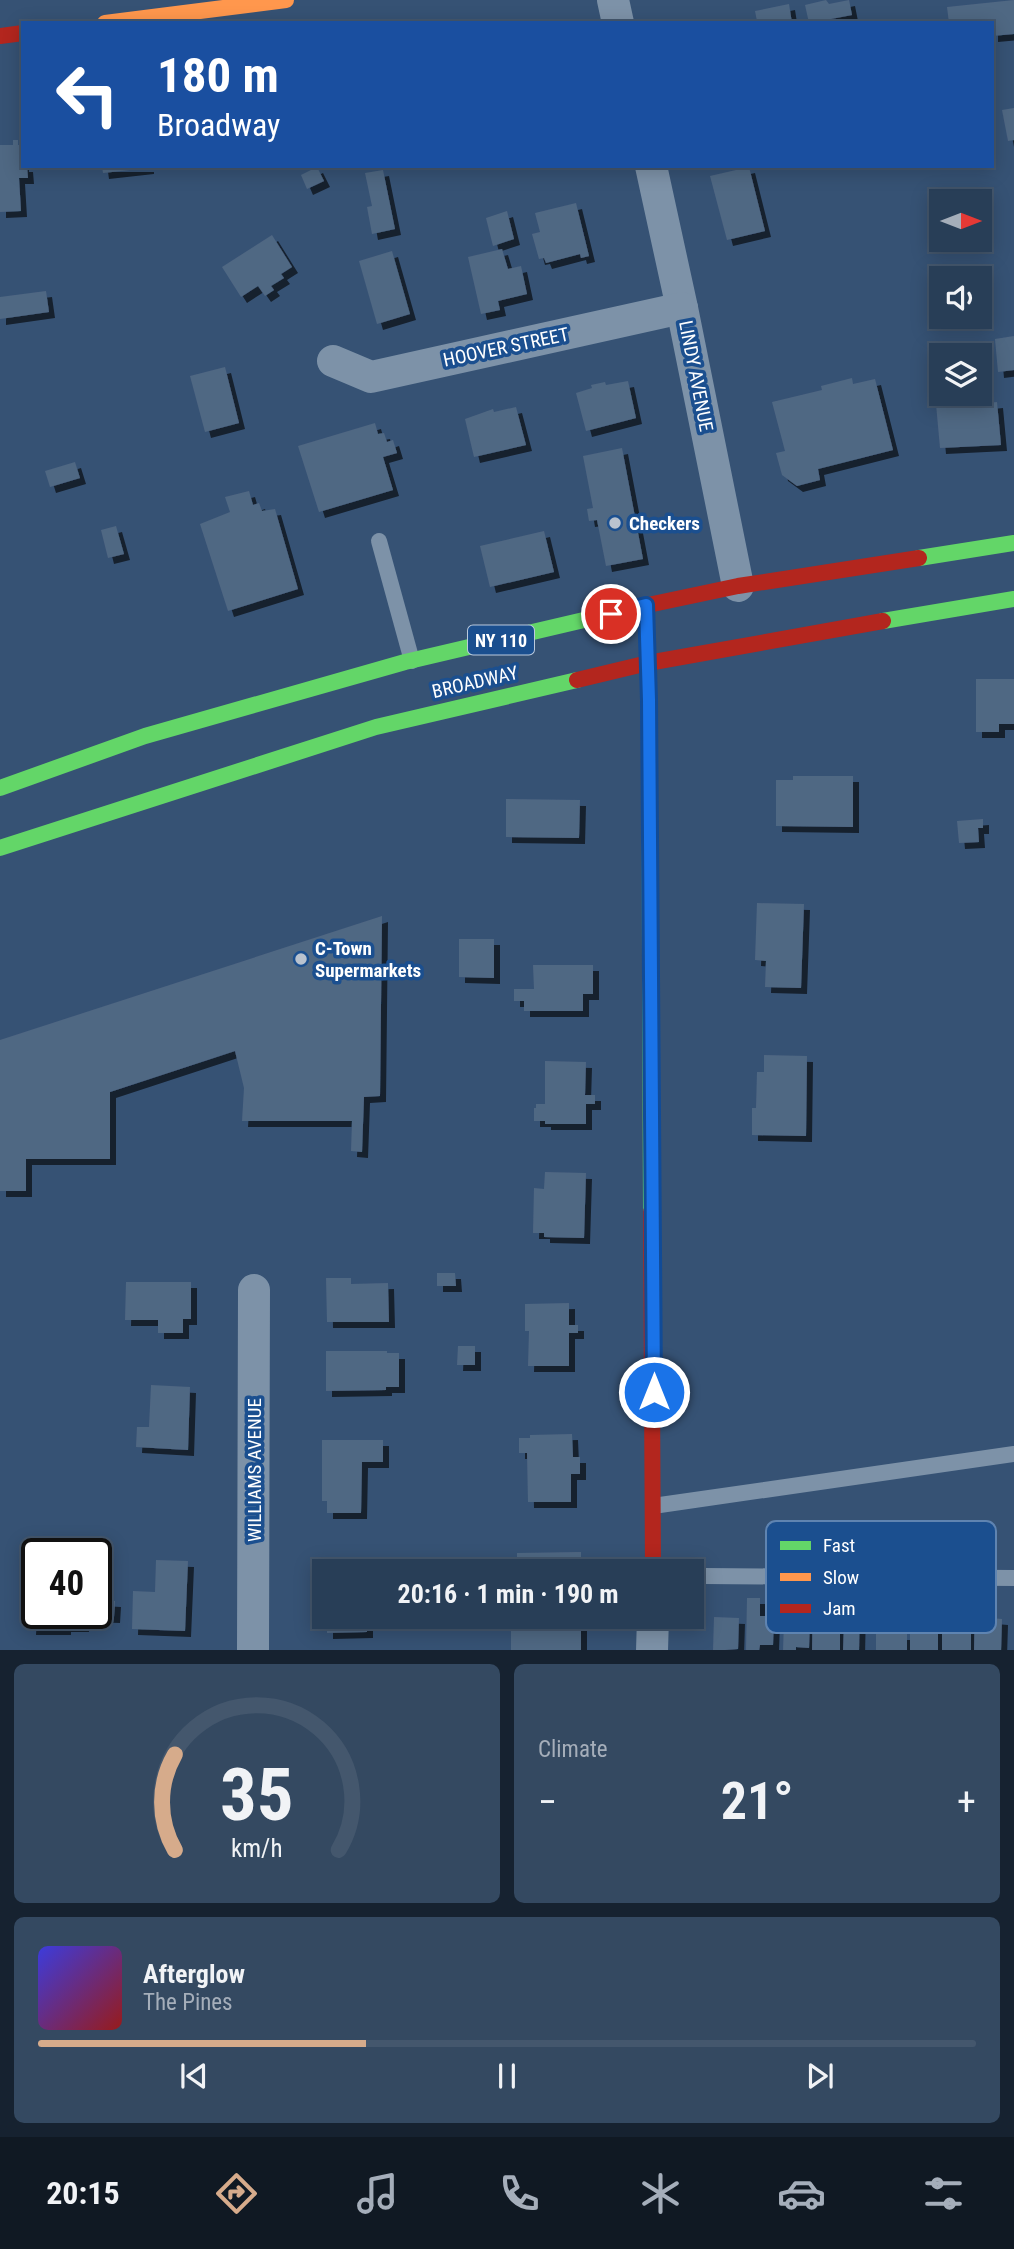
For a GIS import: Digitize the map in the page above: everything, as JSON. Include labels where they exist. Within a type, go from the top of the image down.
[{"type":"main road","points":[[121,21],[286,0]]},
{"type":"main road","points":[[0,36],[21,33]]},
{"type":"main road","name":"BROADWAY","points":[[0,788],[145,736],[412,661],[646,605],[738,586],[1014,543]]},
{"type":"main road","name":"BROADWAY","points":[[0,848],[376,727],[648,663],[1014,599]]},
{"type":"main road","points":[[646,605],[653,1559]]},
{"type":"street","points":[[613,0],[618,21]]},
{"type":"street","name":"LINDY AVENUE","points":[[650,168],[682,308],[738,586]]},
{"type":"street","name":"HOOVER STREET","points":[[332,360],[371,377],[682,308]]},
{"type":"street","name":"WILLIAMS AVENUE","points":[[253,1650],[254,1290]]},
{"type":"street","points":[[652,1650],[653,1629]]},
{"type":"lane","points":[[379,541],[412,661]]},
{"type":"lane","points":[[653,1506],[1014,1454]]},
{"type":"lane","points":[[704,1576],[766,1576]]},
{"type":"lane","points":[[996,1578],[1014,1578]]},
{"type":"building","points":[[826,0],[829,4],[849,0],[852,15],[831,21],[809,21],[805,5]]},
{"type":"building","points":[[1014,0],[1014,34],[994,36],[994,21],[949,21],[947,7]]},
{"type":"building","points":[[789,4],[792,21],[757,21],[755,11]]},
{"type":"building","points":[[1014,108],[1014,140],[1008,141],[1002,110]]},
{"type":"building","points":[[13,140],[18,140],[18,145],[21,145],[21,168],[27,168],[28,178],[19,178],[21,211],[0,212],[0,145],[13,145]]},
{"type":"building","points":[[102,168],[148,168],[103,173]]},
{"type":"building","points":[[318,168],[324,181],[307,189],[301,175]]},
{"type":"building","points":[[749,168],[765,231],[727,240],[710,176]]},
{"type":"building","points":[[383,170],[395,229],[372,234],[367,207],[372,206],[365,173]]},
{"type":"building","points":[[576,203],[589,256],[581,258],[580,254],[546,263],[544,258],[539,259],[532,234],[540,232],[535,213]]},
{"type":"building","points":[[507,211],[514,239],[493,246],[486,218]]},
{"type":"building","points":[[272,235],[292,267],[281,274],[284,278],[271,286],[274,290],[265,296],[258,286],[241,297],[222,267]]},
{"type":"building","points":[[502,249],[508,269],[521,266],[527,294],[498,301],[500,310],[481,314],[468,257]]},
{"type":"building","points":[[392,251],[410,314],[377,324],[359,261]]},
{"type":"building","points":[[46,291],[49,312],[0,319],[0,297]]},
{"type":"building","points":[[1014,336],[1014,370],[998,372],[995,339]]},
{"type":"building","points":[[225,367],[239,423],[205,432],[190,376]]},
{"type":"building","points":[[852,378],[853,384],[875,379],[893,450],[818,469],[820,480],[797,486],[782,475],[776,453],[785,451],[772,402],[822,390],[821,386]]},
{"type":"building","points":[[628,381],[636,418],[586,431],[576,393],[592,388],[591,385]]},
{"type":"building","points":[[992,402],[997,402],[1001,445],[940,448],[936,406],[992,406]]},
{"type":"building","points":[[516,407],[526,445],[474,457],[465,419],[493,409],[494,412]]},
{"type":"building","points":[[375,423],[378,434],[384,433],[387,442],[393,440],[397,453],[383,457],[393,490],[319,512],[298,446]]},
{"type":"building","points":[[622,448],[643,559],[606,566],[597,520],[589,521],[587,509],[593,508],[583,456]]},
{"type":"building","points":[[75,462],[80,478],[50,487],[45,471]]},
{"type":"building","points":[[249,491],[253,505],[259,503],[262,511],[275,509],[298,589],[228,611],[200,524],[230,512],[225,497]]},
{"type":"building","points":[[116,526],[124,554],[108,558],[101,530]]},
{"type":"building","points":[[544,531],[554,572],[490,587],[480,546]]},
{"type":"building","points":[[976,679],[1014,679],[1014,724],[999,724],[999,732],[976,732]]},
{"type":"building","points":[[793,776],[853,776],[853,827],[776,826],[776,780],[793,780]]},
{"type":"building","points":[[506,799],[580,800],[579,838],[506,837]]},
{"type":"building","points":[[983,819],[983,828],[978,828],[979,842],[959,843],[957,821]]},
{"type":"building","points":[[757,903],[804,904],[801,988],[765,987],[766,961],[755,960]]},
{"type":"building","points":[[382,916],[380,1096],[364,1097],[362,1152],[351,1151],[352,1121],[242,1121],[244,1088],[235,1051],[110,1092],[110,1159],[26,1159],[26,1191],[0,1191],[0,1040]]},
{"type":"building","points":[[459,939],[494,939],[494,978],[459,977]]},
{"type":"building","points":[[533,965],[593,965],[593,994],[583,994],[583,1011],[524,1011],[524,1001],[514,1001],[514,989],[534,989]]},
{"type":"building","points":[[764,1055],[807,1056],[806,1136],[752,1135],[752,1108],[756,1108],[757,1072],[764,1072]]},
{"type":"building","points":[[545,1061],[586,1062],[585,1095],[595,1095],[595,1104],[586,1104],[586,1124],[545,1124],[545,1121],[534,1121],[536,1104],[545,1104]]},
{"type":"building","points":[[545,1172],[586,1173],[584,1238],[544,1237],[544,1233],[533,1233],[534,1188],[544,1189]]},
{"type":"building","points":[[437,1273],[455,1273],[456,1286],[437,1286]]},
{"type":"building","points":[[326,1278],[351,1278],[351,1284],[388,1283],[389,1322],[327,1322]]},
{"type":"building","points":[[126,1282],[191,1282],[191,1319],[183,1319],[183,1333],[158,1333],[158,1320],[125,1320]]},
{"type":"building","points":[[569,1303],[569,1325],[578,1325],[578,1333],[569,1333],[569,1366],[528,1366],[529,1331],[525,1331],[525,1304]]},
{"type":"building","points":[[458,1346],[475,1346],[475,1365],[457,1365]]},
{"type":"building","points":[[326,1351],[399,1353],[399,1387],[386,1387],[386,1390],[326,1391]]},
{"type":"building","points":[[151,1385],[190,1387],[188,1450],[136,1447],[137,1427],[149,1427]]},
{"type":"building","points":[[572,1434],[573,1457],[580,1457],[580,1474],[571,1474],[571,1502],[528,1502],[527,1453],[519,1453],[519,1438],[530,1438],[530,1435]]},
{"type":"building","points":[[322,1440],[383,1440],[383,1462],[362,1462],[361,1513],[327,1513],[327,1501],[322,1501]]},
{"type":"building","points":[[581,1552],[581,1559],[517,1559],[517,1553]]},
{"type":"building","points":[[156,1560],[188,1561],[185,1631],[132,1629],[133,1591],[155,1592]]},
{"type":"building","points":[[747,1598],[760,1598],[760,1616],[766,1616],[766,1633],[773,1633],[773,1645],[760,1645],[759,1650],[746,1650]]},
{"type":"building","points":[[112,1601],[115,1601],[112,1617]]},
{"type":"building","points":[[714,1617],[739,1618],[738,1649],[713,1650]]},
{"type":"building","points":[[996,1618],[1002,1619],[1001,1650],[974,1650],[974,1633],[996,1633]]},
{"type":"building","points":[[327,1629],[367,1629],[367,1632],[327,1633]]},
{"type":"building","points":[[511,1629],[581,1629],[581,1650],[511,1650]]},
{"type":"building","points":[[784,1633],[810,1633],[809,1648],[783,1650]]},
{"type":"building","points":[[812,1633],[840,1633],[840,1650],[812,1650]]},
{"type":"building","points":[[844,1633],[859,1633],[859,1650],[843,1650]]},
{"type":"building","points":[[876,1633],[907,1634],[907,1650],[876,1650]]},
{"type":"building","points":[[910,1633],[938,1633],[938,1650],[910,1650]]},
{"type":"building","points":[[942,1633],[971,1633],[971,1650],[942,1650]]},
{"type":"traffic: fast","points":[[919,558],[1014,543]]},
{"type":"traffic: fast","points":[[883,621],[1014,599]]},
{"type":"traffic: fast","points":[[646,605],[649,700],[651,1212]]},
{"type":"traffic: fast","points":[[0,788],[145,736],[405,662],[648,605]]},
{"type":"traffic: fast","points":[[0,848],[376,727],[577,680]]},
{"type":"traffic: slow","points":[[121,21],[286,0]]},
{"type":"traffic: jam","points":[[0,36],[21,33]]},
{"type":"traffic: jam","points":[[648,605],[738,586],[919,558]]},
{"type":"traffic: jam","points":[[577,680],[648,663],[883,621]]},
{"type":"traffic: jam","points":[[651,1212],[653,1559]]},
{"type":"place","name":"Checkers","points":[[615,523]]},
{"type":"place","name":"C‑Town Supermarkets","points":[[301,959]]},
{"type":"route","points":[[611,614],[646,605],[654,1392]]}]
